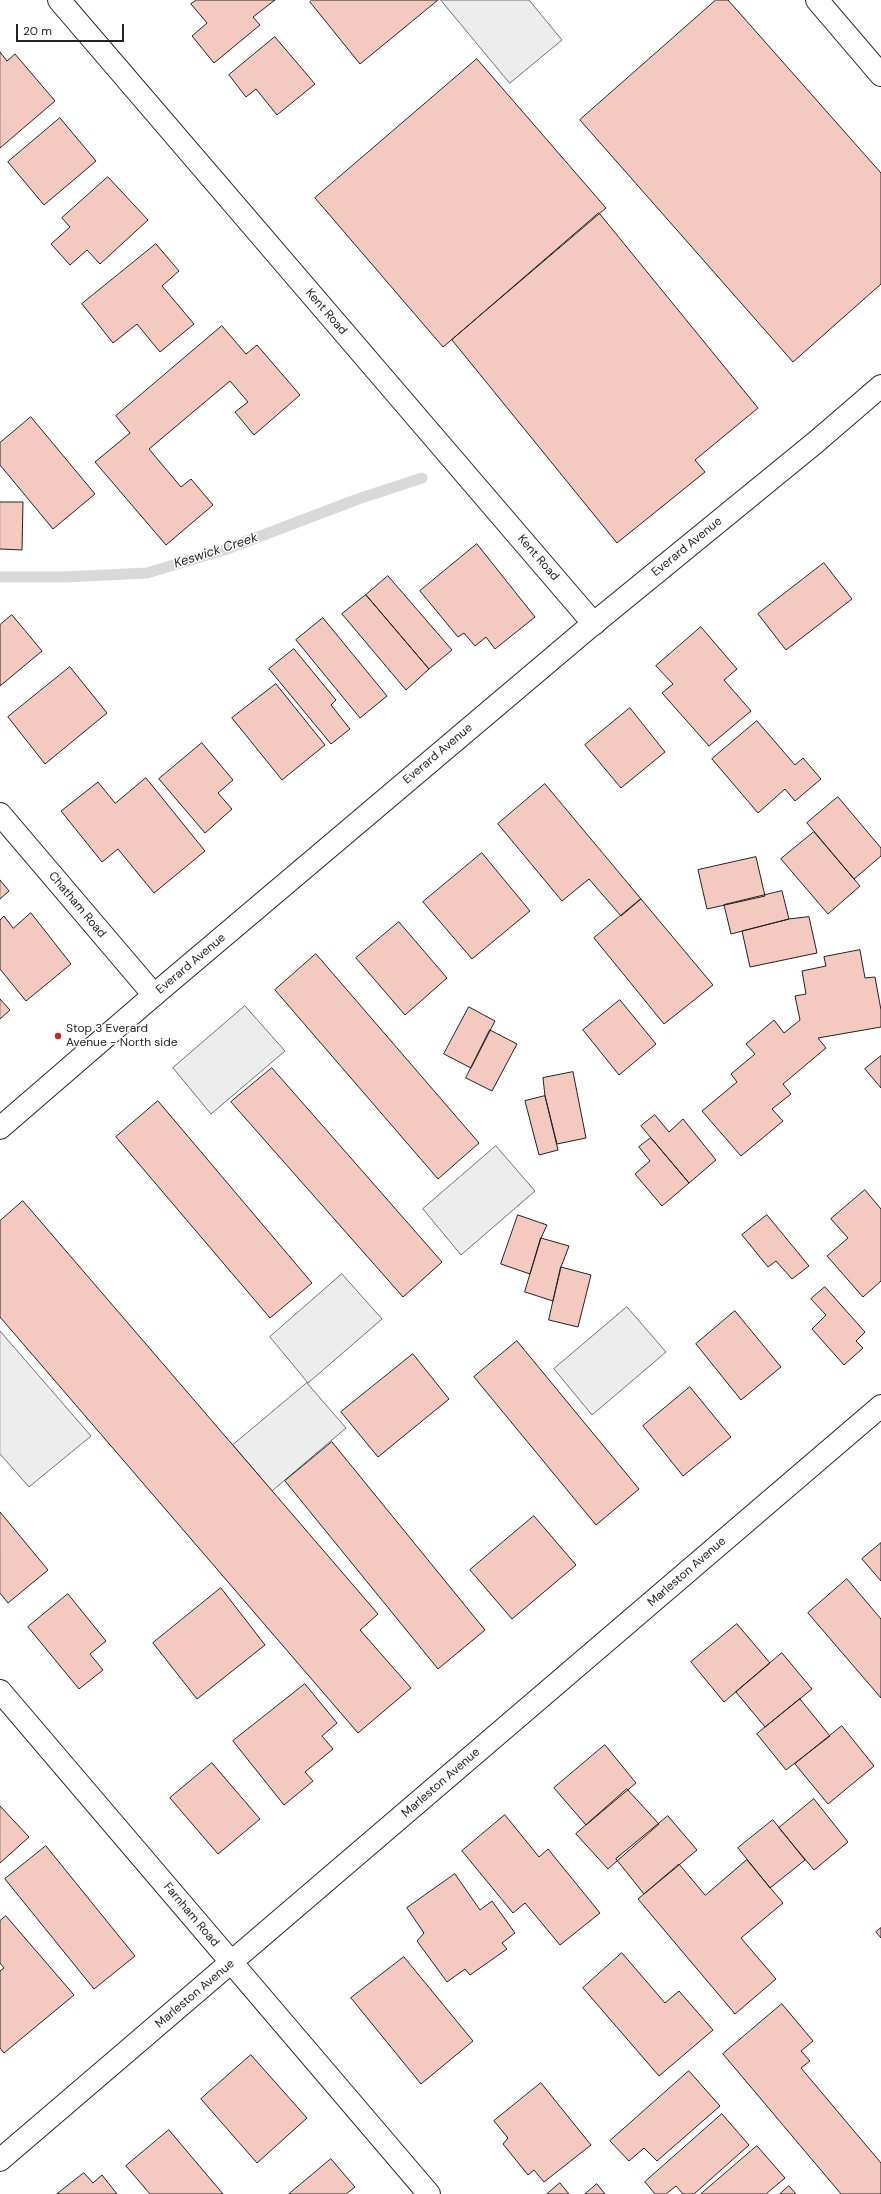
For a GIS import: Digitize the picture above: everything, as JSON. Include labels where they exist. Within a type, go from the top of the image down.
[{"type":"street","name":"Kent Road","points":[[59,0],[594,624]]},
{"type":"street","points":[[817,0],[881,75]]},
{"type":"street","name":"Everard Avenue","points":[[0,1128],[154,995],[594,624],[816,442],[881,386]]},
{"type":"street","name":"Chatham Road","points":[[0,814],[154,995]]},
{"type":"street","name":"Marleston Avenue","points":[[0,2160],[881,1406]]},
{"type":"street","name":"Farnham Road","points":[[0,1691],[429,2194]]},
{"type":"shaded area","points":[[441,0],[529,0],[562,40],[510,83]]},
{"type":"shaded area","points":[[245,1006],[285,1051],[211,1114],[173,1068]]},
{"type":"shaded area","points":[[496,1146],[535,1191],[461,1255],[423,1209]]},
{"type":"shaded area","points":[[342,1274],[382,1319],[308,1383],[270,1337]]},
{"type":"shaded area","points":[[627,1307],[666,1352],[592,1415],[554,1369]]},
{"type":"shaded area","points":[[0,1331],[91,1436],[29,1487],[0,1454]]},
{"type":"shaded area","points":[[307,1383],[346,1428],[272,1491],[233,1445]]},
{"type":"building","points":[[197,0],[275,0],[253,17],[260,25],[214,63],[192,36],[207,23],[191,4]]},
{"type":"building","points":[[312,0],[438,0],[360,64],[310,2]]},
{"type":"building","points":[[716,0],[728,0],[881,173],[881,284],[793,362],[580,120]]},
{"type":"building","points":[[275,37],[315,84],[277,115],[256,89],[246,97],[229,75]]},
{"type":"building","points":[[0,52],[7,61],[15,54],[55,101],[0,148]]},
{"type":"building","points":[[477,59],[606,208],[443,347],[315,198]]},
{"type":"building","points":[[60,118],[96,161],[44,205],[8,162]]},
{"type":"building","points":[[108,177],[148,220],[100,264],[87,250],[70,265],[51,244],[70,227],[62,218]]},
{"type":"building","points":[[599,213],[758,408],[695,460],[705,472],[617,543],[452,340]]},
{"type":"building","points":[[156,244],[179,271],[162,286],[194,324],[160,352],[137,324],[113,343],[82,304]]},
{"type":"building","points":[[222,326],[246,354],[257,345],[300,395],[254,435],[235,412],[248,402],[230,381],[149,449],[181,487],[191,479],[213,505],[166,545],[95,462],[130,433],[116,416]]},
{"type":"building","points":[[31,417],[95,494],[53,529],[0,465],[0,443]]},
{"type":"building","points":[[0,502],[23,502],[22,550],[0,549]]},
{"type":"building","points":[[477,544],[535,617],[495,649],[486,637],[475,646],[464,633],[458,637],[420,591]]},
{"type":"building","points":[[824,563],[852,599],[786,650],[758,614]]},
{"type":"building","points":[[388,576],[452,650],[429,669],[366,595]]},
{"type":"building","points":[[366,595],[429,669],[406,690],[342,614]]},
{"type":"building","points":[[12,615],[42,651],[0,686],[0,625]]},
{"type":"building","points":[[323,618],[387,696],[360,718],[296,640]]},
{"type":"building","points":[[701,627],[737,669],[724,680],[751,711],[709,746],[662,693],[673,684],[656,666]]},
{"type":"building","points":[[294,649],[336,700],[331,705],[350,729],[331,744],[269,669]]},
{"type":"building","points":[[70,667],[107,713],[45,764],[8,717]]},
{"type":"building","points":[[276,684],[325,745],[282,780],[232,718]]},
{"type":"building","points":[[630,708],[665,752],[621,788],[585,745]]},
{"type":"building","points":[[757,721],[795,765],[803,758],[821,779],[795,801],[785,789],[758,813],[712,759]]},
{"type":"building","points":[[202,743],[233,780],[218,793],[232,809],[205,833],[159,779]]},
{"type":"building","points":[[146,778],[205,851],[154,893],[118,849],[102,862],[61,811],[98,782],[115,803]]},
{"type":"building","points":[[545,784],[641,899],[621,916],[589,879],[562,901],[498,824]]},
{"type":"building","points":[[838,797],[881,848],[881,856],[854,879],[807,823]]},
{"type":"building","points":[[814,832],[860,886],[828,914],[781,859]]},
{"type":"building","points":[[482,853],[530,911],[472,959],[423,902]]},
{"type":"building","points":[[756,857],[765,896],[707,909],[698,870]]},
{"type":"building","points":[[0,880],[9,891],[0,899]]},
{"type":"building","points":[[782,891],[789,919],[731,934],[724,905]]},
{"type":"building","points":[[641,899],[713,985],[664,1024],[594,938]]},
{"type":"building","points":[[31,913],[71,964],[26,1001],[0,969],[0,920],[4,916],[13,928]]},
{"type":"building","points":[[809,917],[817,953],[750,967],[742,931],[789,919]]},
{"type":"building","points":[[399,922],[447,978],[405,1015],[356,958]]},
{"type":"building","points":[[860,950],[865,978],[875,977],[881,1010],[881,1027],[818,1038],[826,1048],[783,1084],[791,1094],[772,1109],[783,1121],[741,1156],[702,1111],[737,1082],[731,1074],[755,1054],[746,1044],[774,1020],[784,1033],[800,1020],[795,996],[806,994],[802,971],[826,966],[824,957]]},
{"type":"building","points":[[316,954],[479,1143],[438,1179],[275,990]]},
{"type":"building","points":[[0,999],[10,1010],[0,1019]]},
{"type":"building","points":[[620,1000],[656,1044],[619,1075],[583,1030]]},
{"type":"building","points":[[469,1007],[495,1021],[471,1068],[444,1054]]},
{"type":"building","points":[[490,1030],[517,1044],[492,1091],[466,1078]]},
{"type":"building","points":[[881,1056],[881,1088],[865,1069]]},
{"type":"building","points":[[272,1068],[442,1262],[403,1297],[231,1102]]},
{"type":"building","points":[[573,1072],[586,1138],[557,1144],[545,1096],[543,1078]]},
{"type":"building","points":[[545,1096],[558,1150],[539,1155],[525,1101]]},
{"type":"building","points":[[158,1101],[312,1283],[270,1318],[116,1137]]},
{"type":"building","points":[[655,1115],[669,1132],[683,1119],[716,1160],[689,1183],[641,1126]]},
{"type":"building","points":[[651,1138],[689,1183],[662,1206],[635,1174],[650,1161],[639,1147]]},
{"type":"building","points":[[865,1190],[881,1209],[881,1281],[863,1297],[827,1256],[848,1238],[831,1219]]},
{"type":"building","points":[[23,1201],[378,1614],[360,1630],[411,1688],[358,1733],[0,1317],[0,1221]]},
{"type":"building","points":[[518,1215],[547,1225],[541,1238],[530,1274],[501,1264]]},
{"type":"building","points":[[767,1215],[809,1266],[792,1279],[776,1261],[768,1267],[742,1235]]},
{"type":"building","points":[[541,1238],[569,1246],[561,1267],[553,1301],[525,1292]]},
{"type":"building","points":[[561,1267],[591,1275],[578,1327],[549,1320]]},
{"type":"building","points":[[825,1287],[865,1332],[856,1341],[863,1348],[844,1365],[812,1329],[826,1315],[811,1299]]},
{"type":"building","points":[[735,1311],[781,1367],[741,1400],[696,1344]]},
{"type":"building","points":[[517,1341],[639,1489],[596,1525],[474,1377]]},
{"type":"building","points":[[413,1354],[449,1399],[378,1457],[341,1412]]},
{"type":"building","points":[[690,1387],[731,1437],[683,1476],[643,1426]]},
{"type":"building","points":[[332,1442],[485,1630],[438,1669],[285,1481]]},
{"type":"building","points":[[0,1512],[48,1570],[8,1603],[0,1593]]},
{"type":"building","points":[[534,1516],[576,1565],[512,1619],[470,1570]]},
{"type":"building","points":[[881,1543],[881,1581],[862,1559]]},
{"type":"building","points":[[847,1579],[881,1619],[881,1698],[808,1613]]},
{"type":"building","points":[[221,1588],[265,1645],[197,1699],[153,1643]]},
{"type":"building","points":[[68,1594],[106,1641],[90,1654],[103,1670],[79,1689],[28,1627]]},
{"type":"building","points":[[737,1624],[770,1663],[724,1702],[691,1662]]},
{"type":"building","points":[[782,1653],[812,1689],[765,1727],[736,1692]]},
{"type":"building","points":[[305,1684],[337,1723],[322,1736],[333,1749],[305,1772],[313,1781],[284,1805],[233,1741]]},
{"type":"building","points":[[800,1699],[830,1736],[786,1770],[757,1734]]},
{"type":"building","points":[[842,1726],[874,1766],[828,1804],[795,1764]]},
{"type":"building","points":[[605,1745],[636,1783],[586,1825],[554,1788]]},
{"type":"building","points":[[212,1763],[260,1819],[218,1854],[170,1798]]},
{"type":"building","points":[[627,1789],[659,1824],[608,1869],[576,1834]]},
{"type":"building","points":[[814,1799],[848,1842],[814,1870],[779,1828]]},
{"type":"building","points":[[0,1806],[29,1837],[0,1863]]},
{"type":"building","points":[[505,1815],[539,1857],[548,1849],[600,1913],[560,1945],[525,1903],[513,1913],[462,1851]]},
{"type":"building","points":[[668,1816],[697,1850],[644,1894],[616,1859]]},
{"type":"building","points":[[773,1820],[805,1860],[770,1888],[738,1848]]},
{"type":"building","points":[[46,1846],[135,1956],[94,1989],[5,1879]]},
{"type":"building","points":[[747,1860],[783,1903],[741,1938],[776,1979],[735,2014],[638,1899],[679,1864],[705,1895]]},
{"type":"building","points":[[455,1874],[480,1910],[492,1901],[515,1933],[502,1943],[507,1949],[470,1975],[465,1969],[447,1982],[417,1941],[424,1933],[407,1908]]},
{"type":"building","points":[[6,1916],[74,1995],[4,2053],[0,2048],[0,1971],[4,1968],[0,1963],[0,1921]]},
{"type":"building","points":[[881,1928],[881,1938],[876,1932]]},
{"type":"building","points":[[622,1953],[665,2003],[679,1991],[713,2030],[659,2076],[583,1988]]},
{"type":"building","points":[[404,1957],[473,2041],[421,2084],[351,1998]]},
{"type":"building","points":[[782,2004],[813,2041],[801,2051],[810,2061],[801,2068],[881,2163],[881,2194],[841,2194],[723,2054]]},
{"type":"building","points":[[251,2055],[307,2118],[257,2163],[201,2099]]},
{"type":"building","points":[[689,2071],[720,2106],[657,2161],[644,2148],[629,2161],[610,2141]]},
{"type":"building","points":[[541,2083],[591,2145],[544,2182],[534,2170],[528,2175],[503,2144],[508,2138],[494,2121]]},
{"type":"building","points":[[722,2114],[749,2145],[694,2194],[683,2194],[676,2186],[666,2194],[655,2194],[645,2182]]},
{"type":"building","points":[[169,2130],[223,2194],[150,2194],[126,2166]]},
{"type":"building","points":[[757,2146],[785,2178],[766,2194],[701,2194]]},
{"type":"building","points":[[331,2159],[355,2187],[346,2194],[289,2194]]},
{"type":"building","points":[[84,2173],[93,2183],[102,2175],[117,2194],[57,2194]]},
{"type":"building","points":[[560,2183],[569,2194],[547,2194]]},
{"type":"building","points":[[597,2184],[605,2194],[585,2194]]},
{"type":"building","points":[[789,2186],[796,2194],[780,2194]]},
{"type":"waterway","name":"Keswick Creek","points":[[0,577],[64,577],[147,573],[224,550],[358,499],[422,478]]},
{"type":"place","name":"Stop 3 Everard Avenue - North side","points":[[58,1036]]}]
